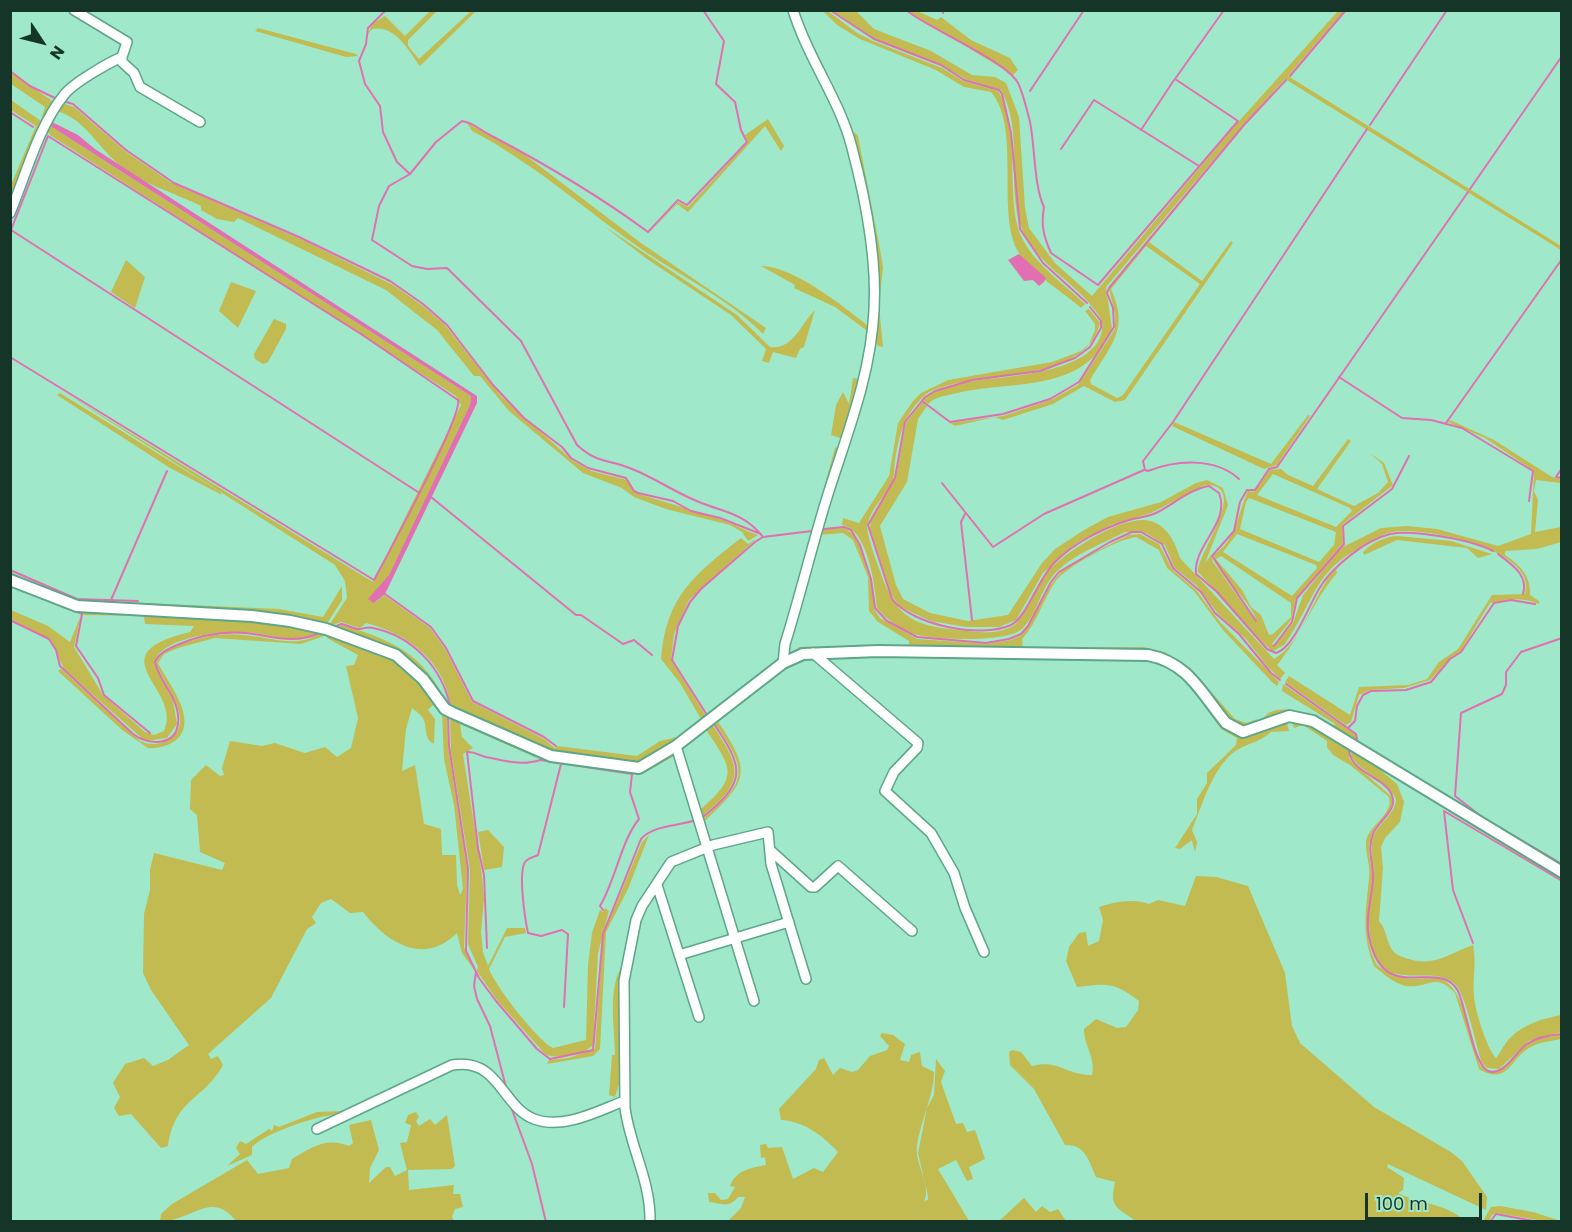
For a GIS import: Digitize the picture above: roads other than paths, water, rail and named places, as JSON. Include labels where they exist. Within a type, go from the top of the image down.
[{"type":"street","points":[[74,10],[127,42],[122,63],[134,73],[140,87],[200,122]]},
{"type":"street","points":[[783,663],[785,644],[820,520],[857,412],[874,309],[868,231],[851,144],[844,122],[801,36],[793,10]]},
{"type":"street","points":[[10,213],[45,127],[64,94],[112,61],[122,57]]},
{"type":"street","points":[[10,580],[77,606],[280,619],[355,638],[384,649],[407,663],[423,679],[445,709],[535,749],[565,759],[639,768],[676,746],[793,657],[813,653],[890,651],[1161,657],[1181,667],[1226,723],[1234,729],[1243,732],[1288,716],[1312,721],[1562,872]]},
{"type":"street","points":[[813,653],[918,743],[894,772],[885,791],[930,833],[954,873],[965,908],[984,951]]},
{"type":"street","points":[[676,746],[754,1001]]},
{"type":"street","points":[[650,1221],[646,1184],[627,1126],[624,1101],[624,1001],[627,960],[636,920],[642,906],[671,862],[707,847],[768,832],[770,850],[806,979]]},
{"type":"street","points":[[770,850],[812,887],[815,887],[838,866],[912,931]]},
{"type":"street","points":[[657,885],[699,1017]]},
{"type":"street","points":[[679,955],[789,922]]},
{"type":"street","points":[[317,1129],[452,1065],[464,1063],[484,1070],[524,1113],[533,1119],[544,1121],[579,1118],[624,1101]]},
{"type":"waterway","points":[[386,10],[368,28],[366,44],[359,61],[365,84],[380,106],[383,132],[397,162],[410,174]]},
{"type":"waterway","points":[[703,10],[724,41],[716,84],[735,102],[741,130],[747,142],[687,205],[678,200],[648,232],[571,180],[462,121],[436,142],[410,174],[389,186],[379,206],[372,240],[412,266],[427,269],[447,268],[521,341],[577,445],[584,451],[597,458],[632,469],[690,498],[742,518],[763,537]]},
{"type":"waterway","points":[[830,10],[874,39],[941,65],[964,80],[999,90],[1002,94],[1011,133],[1020,229],[1043,263],[1087,303]]},
{"type":"waterway","points":[[906,10],[999,65],[1018,83],[1030,122],[1038,189],[1044,207],[1043,230],[1048,247],[1051,253],[1098,285],[1238,121],[1175,79],[1224,10]]},
{"type":"waterway","points":[[1030,91],[1084,10]]},
{"type":"waterway","points":[[1290,76],[1346,10]]},
{"type":"waterway","points":[[1370,125],[1447,10]]},
{"type":"waterway","points":[[1470,189],[1562,56]]},
{"type":"waterway","points":[[10,71],[30,86],[57,99]]},
{"type":"waterway","points":[[1141,130],[1174,80]]},
{"type":"waterway","points":[[922,401],[950,422],[1003,414],[1050,399],[1079,382],[1114,327],[1113,308],[1107,293],[1109,288],[1244,125],[1286,80]]},
{"type":"waterway","points":[[1061,149],[1094,100],[1199,166]]},
{"type":"waterway","points":[[63,101],[73,104],[126,150],[174,183],[299,237],[390,281],[423,304],[447,325],[493,385],[524,418],[562,447],[571,458],[588,468],[626,478],[634,491],[638,493],[673,501],[691,511],[720,518],[761,534]]},
{"type":"waterway","points":[[10,112],[33,127]]},
{"type":"waterway","points":[[1239,479],[1219,467],[1207,464],[1183,463],[1148,471],[1145,470],[1143,461],[1173,422],[1367,129]]},
{"type":"waterway","points":[[10,357],[374,580],[423,487],[449,431],[458,400],[361,334],[48,136],[11,230],[418,492]]},
{"type":"waterway","points":[[1256,621],[1212,556],[1234,531],[1240,502],[1247,490],[1255,490],[1269,469],[1277,467],[1468,192]]},
{"type":"waterway","points":[[1446,423],[1562,259]]},
{"type":"waterway","points":[[1090,307],[1101,321],[1101,328],[1090,347],[1075,358],[1040,371],[972,380],[935,391],[925,397],[905,422],[895,478],[868,525],[892,599],[915,616],[965,630],[998,629],[1011,625],[1017,621],[1028,606],[1049,569],[1070,549],[1107,528],[1149,516],[1189,493],[1209,486],[1219,493],[1220,514],[1200,553],[1196,574],[1217,592],[1267,649],[1276,653],[1283,649],[1295,635],[1319,589],[1332,572],[1350,556],[1380,537],[1400,533],[1427,534],[1471,543],[1493,551]]},
{"type":"waterway","points":[[1339,377],[1402,418],[1431,420],[1462,428],[1533,471],[1529,501]]},
{"type":"waterway","points":[[1274,646],[1292,622],[1297,598],[1344,544],[1343,526],[1392,489],[1409,456]]},
{"type":"waterway","points":[[1562,468],[1556,477],[1562,478]]},
{"type":"waterway","points":[[942,483],[993,547],[1044,514],[1144,470]]},
{"type":"waterway","points":[[111,600],[167,471]]},
{"type":"waterway","points":[[431,497],[576,615],[581,615],[623,644],[634,640],[652,655]]},
{"type":"waterway","points":[[965,514],[961,522],[972,620]]},
{"type":"waterway","points":[[824,529],[844,527],[851,530],[860,545],[871,579],[875,608],[887,621],[917,637],[986,643],[1009,639],[1021,634],[1059,572],[1110,542],[1132,532],[1141,532],[1162,544],[1173,568],[1201,592],[1215,613],[1239,634],[1271,673],[1280,680]]},
{"type":"waterway","points":[[707,715],[672,660],[678,626],[690,602],[701,589],[763,537],[812,531]]},
{"type":"waterway","points":[[1498,554],[1518,571],[1523,581],[1523,594]]},
{"type":"waterway","points":[[10,570],[77,599],[138,601]]},
{"type":"waterway","points":[[385,594],[431,627],[446,648],[473,701],[544,737],[556,746]]},
{"type":"waterway","points":[[1348,728],[1355,721],[1357,706],[1363,695],[1371,691],[1406,690],[1431,682],[1450,659],[1461,652],[1494,603],[1511,600],[1535,604]]},
{"type":"waterway","points":[[76,611],[82,614],[76,646],[98,678],[104,695],[150,733]]},
{"type":"waterway","points":[[10,620],[49,639],[56,650],[60,666],[133,734],[153,742],[172,737],[178,724],[176,707],[155,662],[164,652],[193,639],[210,635],[246,633],[292,639],[310,637],[319,633]]},
{"type":"waterway","points":[[335,627],[341,624],[357,629],[371,627],[400,638],[412,646],[423,655],[440,678],[450,706]]},
{"type":"waterway","points":[[1562,638],[1521,652],[1506,672],[1506,685],[1502,694],[1461,713],[1455,796],[1482,817],[1562,864]]},
{"type":"waterway","points":[[1286,684],[1356,734],[1357,739]]},
{"type":"waterway","points":[[448,716],[449,746],[468,869],[466,951],[479,978],[496,1001],[537,1049],[550,1059],[593,1050],[603,934],[641,839],[659,828],[696,820]]},
{"type":"waterway","points":[[703,817],[728,794],[734,784],[736,774],[731,752],[714,724]]},
{"type":"waterway","points":[[1349,751],[1357,766],[1385,786],[1393,799],[1389,813],[1375,830],[1370,845],[1373,878],[1368,929],[1376,958],[1386,970],[1398,976],[1438,978],[1449,982],[1458,991],[1478,1058],[1488,1071],[1494,1072],[1504,1067],[1531,1042],[1562,1034]]},
{"type":"waterway","points":[[487,948],[484,875],[478,848],[467,752],[513,762],[527,763],[540,760],[632,774],[630,792],[639,819],[628,838],[600,906],[603,910]]},
{"type":"waterway","points":[[561,764],[538,855],[525,862],[522,886],[528,933],[541,936],[562,930],[568,934],[564,1007]]},
{"type":"waterway","points":[[1473,943],[1453,890],[1444,811],[1562,881]]},
{"type":"waterway","points":[[476,972],[474,986],[477,999],[490,1026],[506,1087]]},
{"type":"waterway","points":[[511,1107],[532,1164],[546,1222]]},
{"type":"waterway","points":[[1490,1222],[1496,1214],[1539,1222]]}]
